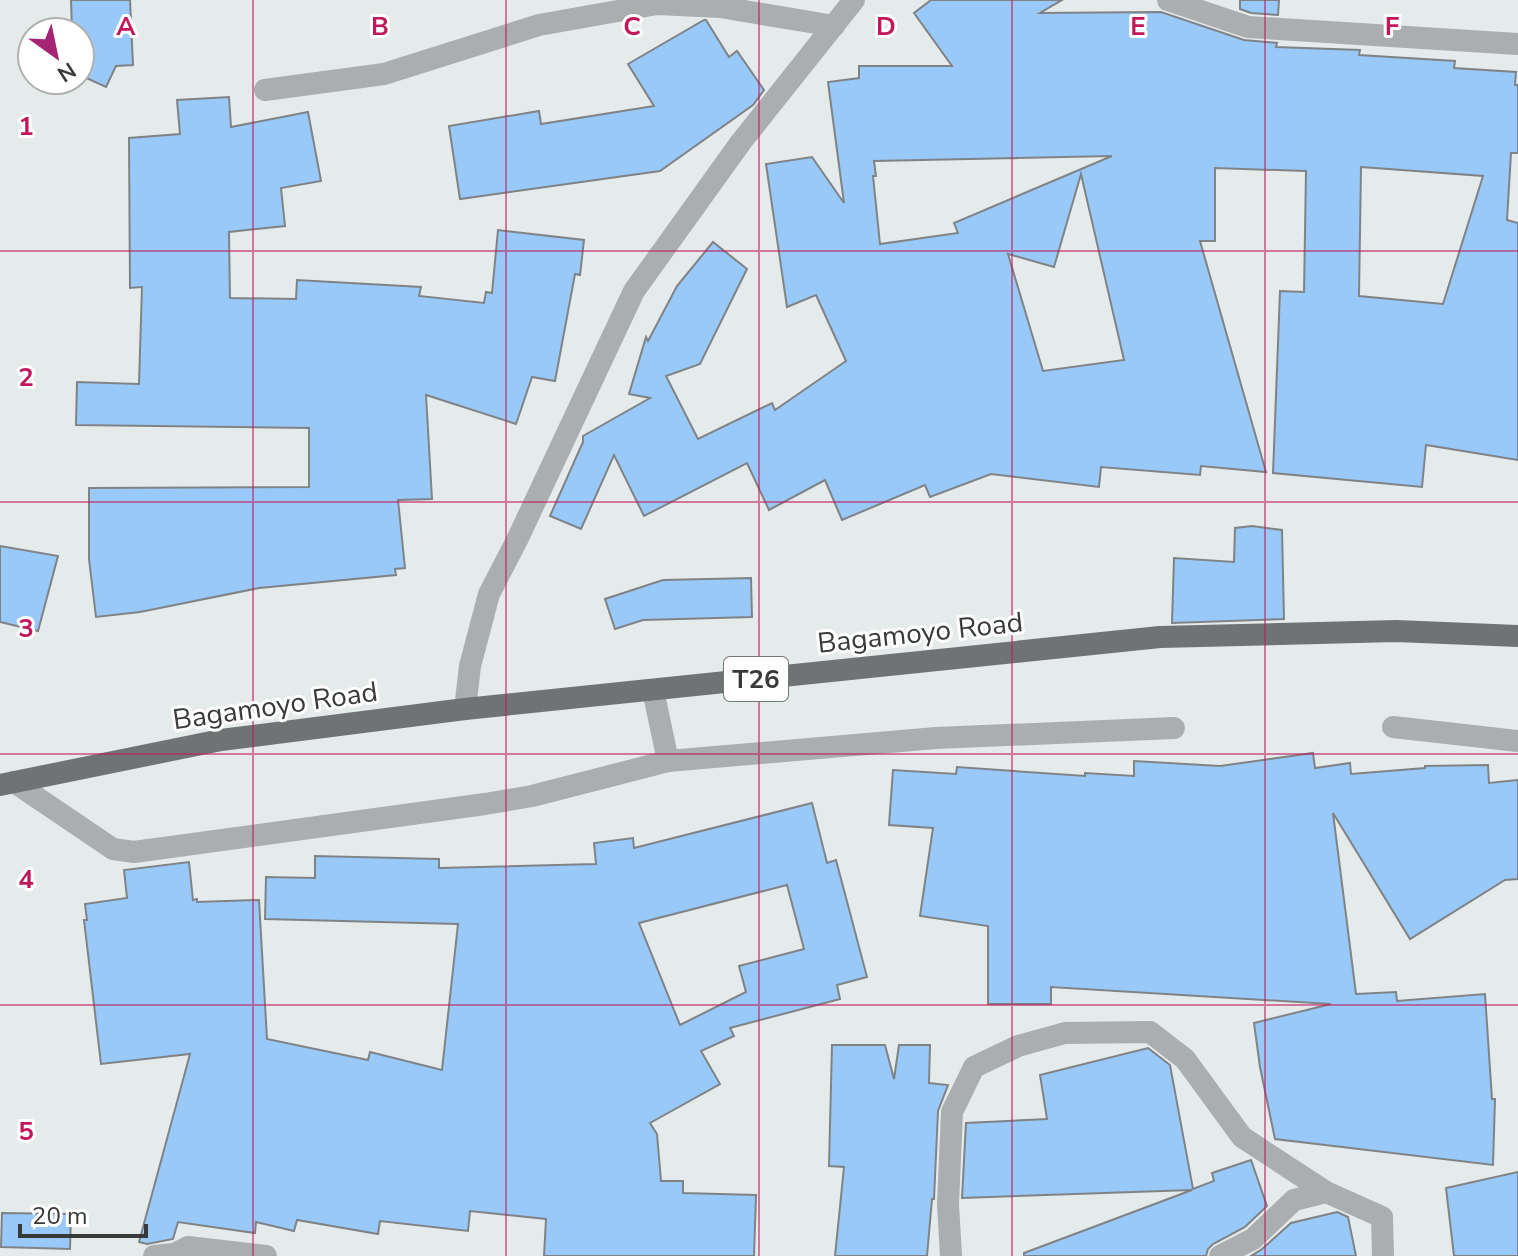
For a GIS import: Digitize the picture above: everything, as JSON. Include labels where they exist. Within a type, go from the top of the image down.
[{"type":"highway","name":"Bagamoyo Road","points":[[7,783],[221,740],[465,709],[1160,637],[1396,631],[1518,636]]},
{"type":"street","points":[[465,709],[470,666],[489,594],[634,291],[741,142],[854,0]]},
{"type":"street","points":[[1168,0],[1248,27],[1518,44]]},
{"type":"street","points":[[265,90],[384,74],[539,25],[657,4],[720,7],[834,26]]},
{"type":"street","points":[[653,690],[668,761]]},
{"type":"street","points":[[1393,727],[1518,741]]},
{"type":"street","points":[[7,783],[113,849],[134,852],[532,796],[668,761],[936,738],[1174,728]]},
{"type":"street","points":[[951,1256],[948,1204],[952,1112],[974,1067],[1018,1046],[1065,1033],[1150,1032],[1185,1059],[1242,1137],[1326,1192],[1382,1217],[1383,1256]]},
{"type":"street","points":[[1220,1256],[1253,1239],[1294,1200],[1326,1192]]},
{"type":"street","points":[[154,1256],[174,1254],[188,1247],[266,1256]]},
{"type":"building","points":[[71,0],[130,0],[133,65],[116,66],[106,87],[96,82],[96,16],[72,16]]},
{"type":"building","points":[[931,0],[1062,0],[1040,13],[1161,12],[1244,40],[1277,43],[1276,47],[1360,50],[1359,55],[1455,61],[1454,68],[1516,72],[1518,153],[1511,153],[1507,220],[1518,223],[1518,460],[1426,445],[1422,487],[1273,473],[1280,291],[1304,292],[1306,171],[1215,168],[1215,241],[1200,241],[1266,472],[1201,466],[1200,475],[1101,467],[1099,487],[991,474],[930,497],[925,485],[842,520],[825,480],[769,510],[747,463],[644,516],[614,455],[581,529],[550,516],[583,436],[650,398],[629,394],[646,337],[648,341],[677,286],[713,242],[747,269],[700,364],[666,376],[698,439],[772,403],[775,410],[846,361],[816,295],[787,307],[766,164],[812,157],[844,203],[828,82],[859,78],[859,66],[952,66],[914,13]],"holes":[[[1112,156],[954,223],[958,233],[880,244],[874,161]],[[1361,167],[1483,176],[1443,304],[1359,296]],[[1081,174],[1124,360],[1043,371],[1008,254],[1054,267]]]},
{"type":"building","points":[[1240,0],[1279,0],[1278,15],[1240,9]]},
{"type":"building","points":[[704,20],[729,57],[737,51],[764,90],[753,105],[660,171],[460,199],[449,126],[539,111],[541,124],[654,106],[628,64]]},
{"type":"building","points":[[229,97],[231,127],[308,112],[321,181],[281,188],[285,226],[229,232],[230,298],[296,299],[297,280],[421,287],[419,296],[484,303],[486,292],[492,293],[498,230],[584,240],[580,275],[575,274],[555,381],[532,377],[516,424],[426,395],[432,499],[398,500],[405,568],[395,569],[396,575],[259,588],[140,612],[96,617],[89,559],[89,488],[309,487],[309,428],[76,425],[77,382],[139,384],[142,287],[130,288],[129,138],[180,134],[177,100]]},
{"type":"building","points":[[1252,526],[1282,530],[1284,619],[1172,623],[1174,558],[1234,562],[1235,528]]},
{"type":"building","points":[[0,546],[58,556],[38,631],[0,622]]},
{"type":"building","points":[[751,578],[752,617],[643,620],[615,629],[605,599],[663,580]]},
{"type":"building","points":[[1313,753],[1315,768],[1350,763],[1351,774],[1425,766],[1488,765],[1489,783],[1518,780],[1518,879],[1505,880],[1410,939],[1333,813],[1356,994],[1396,992],[1397,1001],[1485,994],[1492,1099],[1495,1099],[1493,1165],[1275,1139],[1254,1023],[1331,1004],[1051,987],[1051,1004],[988,1004],[988,926],[920,916],[933,828],[889,825],[893,770],[956,774],[957,767],[1085,776],[1085,773],[1134,776],[1134,761],[1220,766]]},
{"type":"building","points":[[812,803],[827,863],[836,860],[867,977],[837,985],[840,999],[730,1028],[734,1036],[701,1051],[720,1084],[650,1123],[657,1134],[661,1181],[683,1181],[683,1193],[756,1195],[754,1256],[544,1256],[546,1219],[470,1211],[468,1231],[380,1221],[378,1234],[297,1220],[294,1231],[256,1222],[255,1233],[178,1222],[173,1239],[147,1244],[139,1242],[190,1054],[101,1064],[84,920],[87,920],[85,904],[127,898],[124,870],[189,862],[193,900],[259,900],[267,1039],[368,1060],[370,1052],[442,1070],[458,924],[265,919],[266,877],[315,878],[315,856],[439,859],[439,868],[596,864],[594,843],[633,838],[634,848]],"holes":[[[787,885],[804,949],[739,966],[746,992],[680,1025],[639,923]]]},
{"type":"building","points":[[832,1045],[885,1045],[894,1079],[899,1045],[930,1045],[929,1083],[948,1085],[938,1111],[934,1199],[927,1256],[835,1256],[844,1167],[829,1166]]},
{"type":"building","points":[[1148,1048],[1170,1065],[1193,1189],[1214,1181],[1212,1173],[1251,1160],[1267,1206],[1245,1227],[1213,1244],[1206,1256],[1024,1256],[1024,1253],[1192,1190],[962,1198],[966,1123],[1047,1119],[1040,1075]]},
{"type":"building","points":[[1518,1172],[1518,1256],[1454,1256],[1446,1188]]},
{"type":"building","points":[[1337,1212],[1348,1217],[1356,1256],[1251,1256],[1291,1223]]},
{"type":"building","points":[[2,1213],[71,1214],[70,1249],[1,1247]]}]
